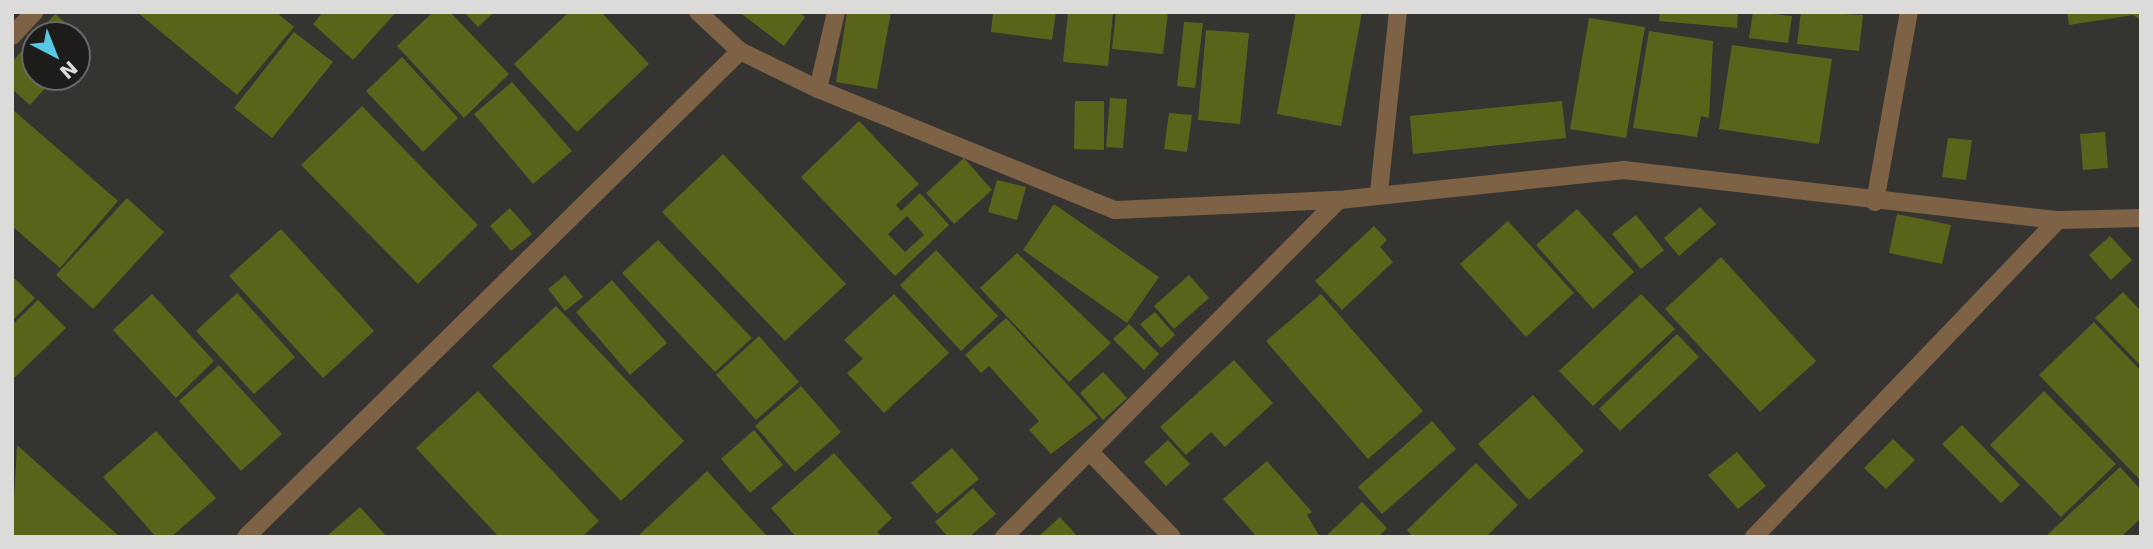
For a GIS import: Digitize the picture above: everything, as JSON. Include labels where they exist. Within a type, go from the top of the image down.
[{"type":"street","points":[[12,36],[34,12]]},
{"type":"street","points":[[698,12],[740,51],[818,89],[1115,209],[1339,200],[1378,192],[1624,170],[1875,202],[2058,220],[2141,218]]},
{"type":"street","points":[[818,89],[836,12]]},
{"type":"street","points":[[1378,192],[1398,12]]},
{"type":"street","points":[[1875,202],[1909,12]]},
{"type":"street","points":[[246,537],[740,51]]},
{"type":"street","points":[[1004,537],[1092,454],[1339,200]]},
{"type":"street","points":[[1754,537],[2058,220]]},
{"type":"street","points":[[1092,454],[1172,537]]},
{"type":"building","points":[[137,12],[276,12],[294,27],[237,95]]},
{"type":"building","points":[[323,12],[396,12],[353,60],[313,24]]},
{"type":"building","points":[[433,12],[450,12],[509,74],[464,118],[397,46]]},
{"type":"building","points":[[464,12],[494,12],[478,27]]},
{"type":"building","points":[[569,12],[601,12],[649,64],[577,132],[514,64]]},
{"type":"building","points":[[739,12],[799,12],[805,17],[784,46]]},
{"type":"building","points":[[847,12],[891,12],[877,89],[836,82]]},
{"type":"building","points":[[993,12],[1056,12],[1052,40],[991,32]]},
{"type":"building","points":[[1068,12],[1113,12],[1108,66],[1063,62]]},
{"type":"building","points":[[1116,12],[1168,12],[1163,54],[1112,49]]},
{"type":"building","points":[[1296,12],[1362,12],[1341,126],[1277,114]]},
{"type":"building","points":[[1660,12],[1738,12],[1737,28],[1659,21]]},
{"type":"building","points":[[1753,12],[1792,16],[1788,43],[1749,38]]},
{"type":"building","points":[[1801,12],[1863,15],[1859,51],[1797,44]]},
{"type":"building","points":[[2067,12],[2141,12],[2141,20],[2133,15],[2069,25]]},
{"type":"building","points":[[55,14],[63,21],[49,21]]},
{"type":"building","points":[[1589,18],[1645,27],[1626,138],[1570,129]]},
{"type":"building","points":[[1184,22],[1203,23],[1195,88],[1177,86]]},
{"type":"building","points":[[1206,30],[1249,33],[1240,124],[1198,120]]},
{"type":"building","points":[[1649,31],[1713,41],[1709,118],[1701,116],[1697,137],[1633,128]]},
{"type":"building","points":[[294,32],[333,62],[272,138],[234,108]]},
{"type":"building","points":[[1732,45],[1832,59],[1819,144],[1719,129]]},
{"type":"building","points":[[21,52],[21,91],[42,91],[30,105],[12,89],[12,62]]},
{"type":"building","points":[[402,57],[458,118],[423,152],[366,91]]},
{"type":"building","points":[[512,82],[572,151],[533,184],[474,114]]},
{"type":"building","points":[[1110,98],[1127,99],[1123,148],[1106,147]]},
{"type":"building","points":[[1075,101],[1104,101],[1104,150],[1074,149]]},
{"type":"building","points":[[1562,101],[1566,138],[1413,154],[1410,116]]},
{"type":"building","points":[[362,106],[478,225],[418,284],[301,165]]},
{"type":"building","points":[[12,109],[118,201],[60,268],[12,226]]},
{"type":"building","points":[[1169,113],[1192,115],[1187,152],[1164,149]]},
{"type":"building","points":[[859,121],[919,184],[896,205],[901,211],[920,193],[949,225],[895,276],[801,177]],"holes":[[[907,216],[924,235],[905,252],[888,234]]]},
{"type":"building","points":[[2105,132],[2108,168],[2083,170],[2080,134]]},
{"type":"building","points":[[1948,138],[1972,140],[1966,180],[1942,177]]},
{"type":"building","points":[[723,154],[846,284],[785,341],[662,212]]},
{"type":"building","points":[[964,158],[992,190],[954,224],[926,193]]},
{"type":"building","points":[[997,180],[1026,187],[1017,220],[988,212]]},
{"type":"building","points":[[127,198],[164,232],[93,309],[56,275]]},
{"type":"building","points":[[1054,204],[1159,277],[1127,323],[1023,250]]},
{"type":"building","points":[[1700,207],[1716,224],[1679,256],[1664,238]]},
{"type":"building","points":[[510,208],[532,234],[511,251],[490,226]]},
{"type":"building","points":[[1577,209],[1634,272],[1593,309],[1536,245]]},
{"type":"building","points":[[1897,214],[1951,225],[1942,264],[1889,253]]},
{"type":"building","points":[[1636,215],[1664,250],[1641,269],[1612,234]]},
{"type":"building","points":[[1508,221],[1574,293],[1526,337],[1460,264]]},
{"type":"building","points":[[1374,226],[1387,240],[1380,247],[1393,262],[1342,310],[1315,281]]},
{"type":"building","points":[[281,229],[374,331],[323,378],[229,276]]},
{"type":"building","points":[[2110,236],[2132,260],[2111,280],[2089,255]]},
{"type":"building","points":[[658,240],[752,338],[715,372],[622,273]]},
{"type":"building","points":[[936,250],[998,316],[961,351],[900,285]]},
{"type":"building","points":[[1017,253],[1111,343],[1069,382],[980,288]]},
{"type":"building","points":[[1721,257],[1816,361],[1760,412],[1665,309]]},
{"type":"building","points":[[565,275],[583,297],[565,311],[548,289]]},
{"type":"building","points":[[1189,275],[1209,298],[1174,329],[1154,306]]},
{"type":"building","points":[[12,276],[35,298],[12,321]]},
{"type":"building","points":[[612,280],[667,343],[630,375],[576,312]]},
{"type":"building","points":[[2123,292],[2141,311],[2141,366],[2095,318]]},
{"type":"building","points":[[237,293],[295,357],[254,394],[196,331]]},
{"type":"building","points":[[152,294],[214,361],[176,398],[113,330]]},
{"type":"building","points":[[894,294],[949,353],[884,413],[847,373],[863,359],[844,340]]},
{"type":"building","points":[[1321,294],[1423,411],[1368,459],[1266,341]]},
{"type":"building","points":[[1641,294],[1675,329],[1593,406],[1559,371]]},
{"type":"building","points":[[38,300],[66,328],[12,380],[12,325]]},
{"type":"building","points":[[556,306],[684,441],[621,501],[492,366]]},
{"type":"building","points":[[1155,312],[1175,335],[1161,348],[1140,324]]},
{"type":"building","points":[[1006,318],[1098,418],[1051,454],[1029,430],[1039,421],[989,366],[981,373],[965,355]]},
{"type":"building","points":[[2094,322],[2141,371],[2141,481],[2039,375]]},
{"type":"building","points":[[1129,324],[1159,354],[1144,370],[1113,339]]},
{"type":"building","points":[[1677,334],[1699,357],[1620,431],[1599,409]]},
{"type":"building","points":[[759,336],[799,382],[756,420],[716,375]]},
{"type":"building","points":[[1234,360],[1273,403],[1225,447],[1211,432],[1186,455],[1160,427]]},
{"type":"building","points":[[219,365],[282,434],[241,471],[179,401]]},
{"type":"building","points":[[1103,372],[1127,398],[1103,420],[1080,393]]},
{"type":"building","points":[[801,386],[841,432],[795,472],[755,426]]},
{"type":"building","points":[[478,391],[599,521],[582,537],[499,537],[416,448]]},
{"type":"building","points":[[2044,391],[2116,464],[2061,517],[1990,445]]},
{"type":"building","points":[[1533,395],[1584,451],[1529,500],[1478,444]]},
{"type":"building","points":[[1432,421],[1456,449],[1382,514],[1358,487]]},
{"type":"building","points":[[1962,425],[2020,485],[2001,503],[1942,444]]},
{"type":"building","points":[[754,430],[783,465],[750,493],[721,459]]},
{"type":"building","points":[[156,431],[216,498],[171,537],[156,537],[103,477]]},
{"type":"building","points":[[1893,439],[1915,460],[1886,489],[1864,468]]},
{"type":"building","points":[[1168,440],[1190,464],[1166,486],[1144,462]]},
{"type":"building","points":[[17,445],[120,537],[12,537]]},
{"type":"building","points":[[952,448],[979,479],[937,514],[911,483]]},
{"type":"building","points":[[1737,452],[1766,486],[1738,509],[1708,475]]},
{"type":"building","points":[[834,453],[892,518],[877,532],[882,537],[796,537],[771,508]]},
{"type":"building","points":[[1267,461],[1312,512],[1307,515],[1320,537],[1257,537],[1223,499]]},
{"type":"building","points":[[1476,463],[1518,505],[1486,537],[1413,537],[1407,530]]},
{"type":"building","points":[[2120,467],[2141,490],[2141,518],[2121,537],[2045,537]]},
{"type":"building","points":[[707,471],[768,537],[639,535]]},
{"type":"building","points":[[973,488],[996,514],[969,537],[948,537],[935,522]]},
{"type":"building","points":[[1362,502],[1387,528],[1378,537],[1325,537]]},
{"type":"building","points":[[360,507],[387,537],[326,537]]},
{"type":"building","points":[[1060,517],[1078,537],[1038,537]]}]
